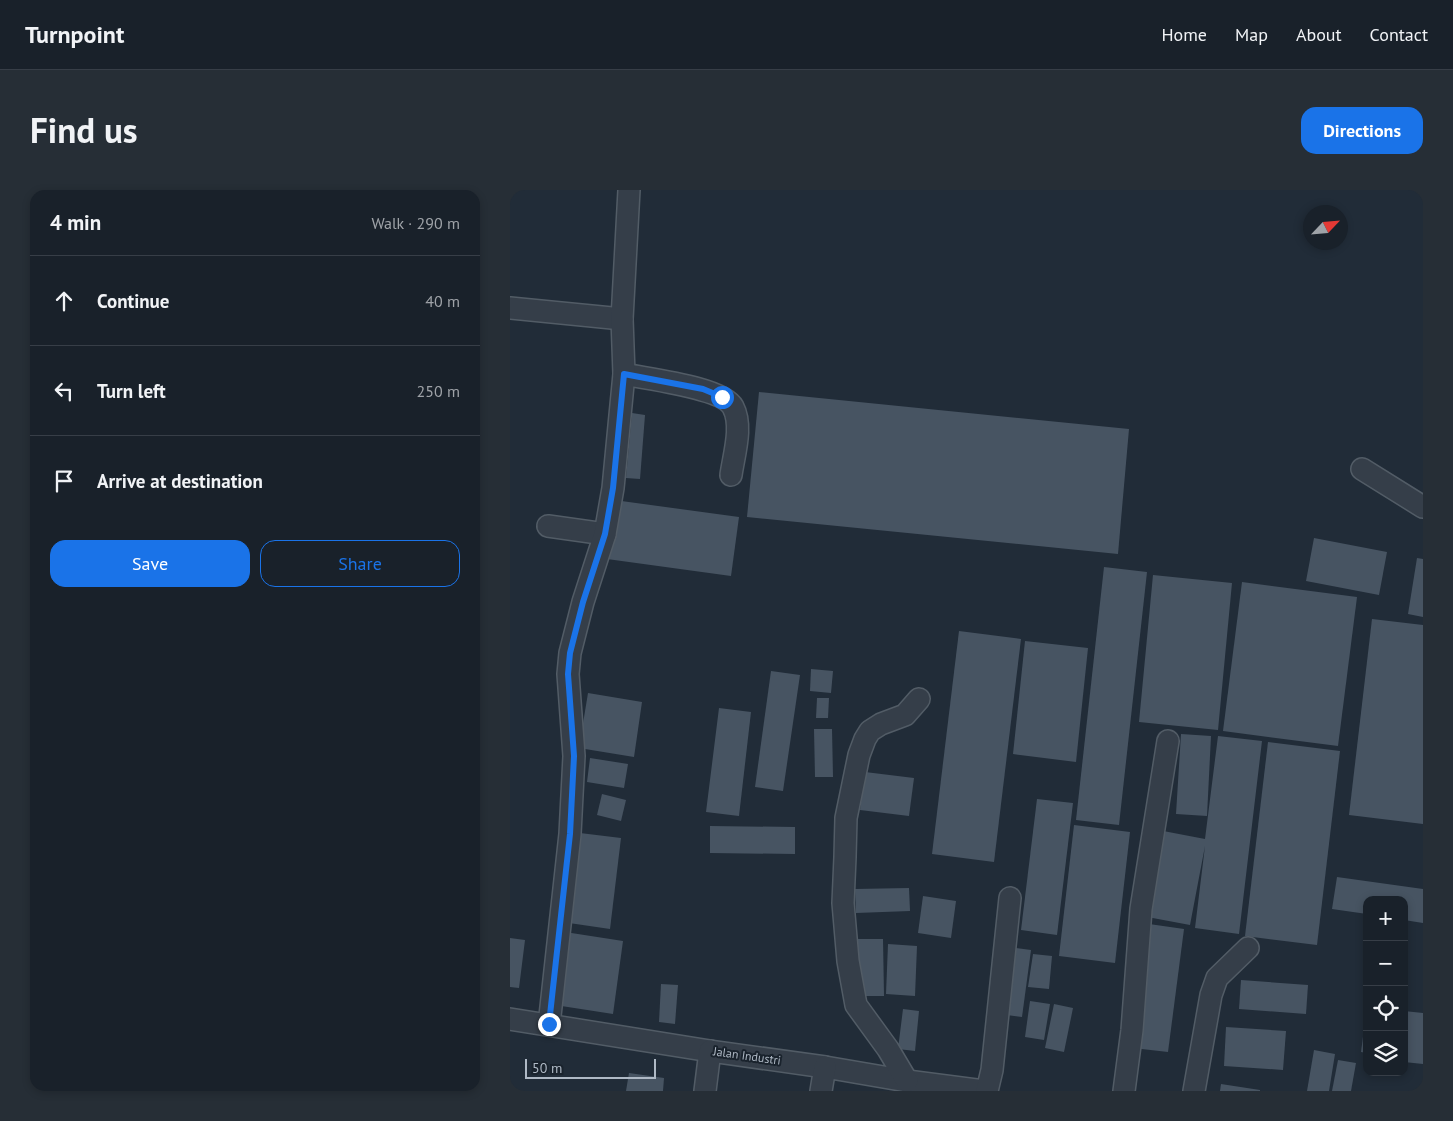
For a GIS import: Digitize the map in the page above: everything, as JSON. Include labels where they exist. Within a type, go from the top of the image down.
[{"type":"street","points":[[549,1024],[570,834],[574,756],[568,674],[570,653],[583,602],[605,534],[613,488],[624,374],[622,319],[629,190]]},
{"type":"street","points":[[510,308],[622,319]]},
{"type":"street","points":[[624,374],[703,389],[729,401],[734,408],[737,424],[731,475]]},
{"type":"street","points":[[1362,469],[1423,508]]},
{"type":"street","points":[[548,526],[605,534]]},
{"type":"street","points":[[907,1081],[888,1049],[856,1005],[848,961],[843,903],[844,857],[846,818],[864,739],[870,731],[881,724],[905,715],[919,699]]},
{"type":"street","points":[[1124,1091],[1132,1030],[1141,909],[1168,741]]},
{"type":"street","points":[[986,1091],[992,1070],[1010,898]]},
{"type":"street","points":[[1194,1091],[1211,995],[1217,978],[1248,948]]},
{"type":"street","name":"Jalan Industri","points":[[510,1019],[907,1081],[986,1091]]},
{"type":"street","points":[[705,1091],[710,1051]]},
{"type":"street","points":[[821,1091],[825,1067]]},
{"type":"building","points":[[759,392],[1129,429],[1118,554],[747,517]]},
{"type":"building","points":[[632,413],[645,415],[640,479],[626,478]]},
{"type":"building","points":[[614,500],[739,517],[731,576],[607,559]]},
{"type":"building","points":[[1314,538],[1387,552],[1379,595],[1306,581]]},
{"type":"building","points":[[1417,558],[1423,559],[1423,617],[1408,614]]},
{"type":"building","points":[[1104,567],[1147,572],[1119,825],[1076,820]]},
{"type":"building","points":[[1153,575],[1232,583],[1218,730],[1139,722]]},
{"type":"building","points":[[1242,582],[1357,597],[1338,746],[1223,731]]},
{"type":"building","points":[[1372,619],[1423,625],[1423,824],[1349,815]]},
{"type":"building","points":[[959,631],[1021,639],[994,862],[932,854]]},
{"type":"building","points":[[1025,641],[1088,648],[1076,762],[1013,754]]},
{"type":"building","points":[[811,669],[833,671],[831,693],[810,691]]},
{"type":"building","points":[[771,671],[800,675],[783,791],[755,787]]},
{"type":"building","points":[[588,693],[642,702],[634,757],[579,748]]},
{"type":"building","points":[[817,698],[829,698],[828,718],[816,718]]},
{"type":"building","points":[[719,708],[751,712],[739,816],[706,812]]},
{"type":"building","points":[[814,729],[832,729],[833,777],[815,777]]},
{"type":"building","points":[[1181,734],[1211,736],[1207,816],[1176,814]]},
{"type":"building","points":[[1218,736],[1262,741],[1239,934],[1195,928],[1205,846],[1190,925],[1142,916],[1158,830],[1205,839]]},
{"type":"building","points":[[1268,742],[1340,751],[1317,945],[1245,936]]},
{"type":"building","points":[[590,758],[628,764],[624,788],[587,782]]},
{"type":"building","points":[[865,772],[914,778],[909,816],[860,810]]},
{"type":"building","points":[[602,794],[626,800],[621,821],[597,815]]},
{"type":"building","points":[[1037,799],[1073,803],[1057,935],[1021,930]]},
{"type":"building","points":[[1074,825],[1130,832],[1115,963],[1059,956]]},
{"type":"building","points":[[710,826],[795,827],[795,854],[710,853]]},
{"type":"building","points":[[580,833],[621,838],[610,929],[569,923]]},
{"type":"building","points":[[1337,877],[1423,889],[1423,923],[1408,921],[1408,896],[1363,896],[1363,913],[1332,909]]},
{"type":"building","points":[[909,888],[910,911],[856,913],[855,889]]},
{"type":"building","points":[[923,896],[956,901],[951,938],[918,933]]},
{"type":"building","points":[[1149,924],[1184,929],[1168,1052],[1133,1048]]},
{"type":"building","points":[[565,932],[623,941],[613,1014],[555,1005]]},
{"type":"building","points":[[510,938],[525,940],[519,988],[510,987]]},
{"type":"building","points":[[855,939],[883,939],[884,996],[856,996]]},
{"type":"building","points":[[888,944],[917,946],[915,996],[886,994]]},
{"type":"building","points":[[1008,947],[1031,950],[1022,1017],[999,1014]]},
{"type":"building","points":[[1033,954],[1052,956],[1049,989],[1028,987]]},
{"type":"building","points":[[1241,980],[1308,985],[1306,1014],[1239,1009]]},
{"type":"building","points":[[661,984],[678,985],[675,1024],[659,1022]]},
{"type":"building","points":[[1030,1001],[1050,1004],[1044,1040],[1025,1037]]},
{"type":"building","points":[[1054,1004],[1073,1008],[1064,1052],[1045,1048]]},
{"type":"building","points":[[903,1009],[919,1011],[915,1051],[898,1049]]},
{"type":"building","points":[[1408,1011],[1423,1013],[1423,1064],[1408,1062]]},
{"type":"building","points":[[1226,1027],[1286,1031],[1283,1070],[1224,1066]]},
{"type":"building","points":[[1363,1037],[1363,1052],[1361,1052]]},
{"type":"building","points":[[1314,1050],[1335,1054],[1329,1091],[1307,1091]]},
{"type":"building","points":[[1338,1060],[1356,1063],[1351,1091],[1332,1091]]},
{"type":"building","points":[[629,1073],[664,1078],[663,1091],[626,1091]]},
{"type":"building","points":[[1221,1084],[1260,1090],[1260,1091],[1220,1091]]},
{"type":"route","points":[[549,1024],[570,834],[574,756],[569,701],[568,674],[570,653],[583,602],[605,534],[613,488],[624,374],[703,389],[722,397]]}]
